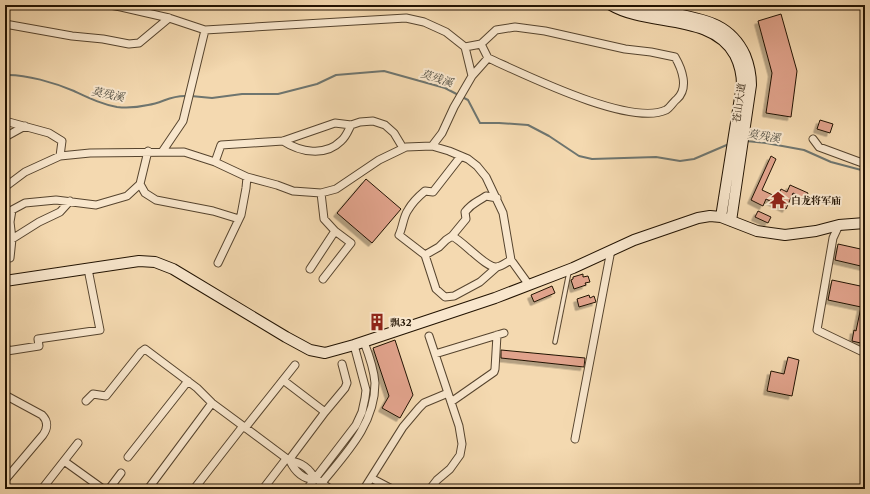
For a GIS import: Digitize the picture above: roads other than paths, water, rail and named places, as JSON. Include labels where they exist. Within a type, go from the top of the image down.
[{"type":"street","points":[[110,5],[121,6],[169,18],[205,30],[406,18],[424,22],[446,32],[465,47],[472,76]]},
{"type":"street","name":"苍山大道","points":[[611,5],[627,12],[703,29],[721,38],[733,51],[741,71],[742,114],[737,185],[726,219]]},
{"type":"street","name":"苍山大道","points":[[635,5],[706,20],[721,27],[732,37],[744,53],[750,69],[751,82],[742,114],[726,186],[726,219]]},
{"type":"street","points":[[5,24],[72,36],[103,38],[129,44],[139,43],[169,18]]},
{"type":"street","points":[[465,47],[481,44],[496,30],[515,27],[545,31],[625,49],[675,57],[682,69],[684,83],[680,96],[666,110],[649,113],[621,111],[567,93],[488,58],[481,44]]},
{"type":"street","points":[[162,152],[182,121],[205,30]]},
{"type":"street","points":[[432,146],[442,133],[454,107],[472,76],[488,58]]},
{"type":"street","points":[[5,121],[49,133],[62,141],[60,156]]},
{"type":"street","points":[[215,162],[220,145],[283,142],[329,124],[336,123],[351,125],[360,122],[373,121],[385,125],[394,133],[403,148]]},
{"type":"street","points":[[283,142],[307,152],[330,148],[346,136],[351,125]]},
{"type":"street","points":[[5,137],[25,126]]},
{"type":"street","points":[[813,139],[819,147],[865,164]]},
{"type":"street","points":[[5,187],[25,172],[60,156],[90,153],[148,151],[184,152],[215,162],[247,177],[278,185],[293,191],[321,194],[336,189],[380,160],[403,148],[432,146],[461,156],[477,166],[486,177],[503,213],[511,260],[529,285]]},
{"type":"street","points":[[10,258],[12,239],[10,222],[12,210],[25,202],[56,200],[96,205],[127,196],[140,184],[148,151]]},
{"type":"street","points":[[461,156],[433,192],[426,191],[419,196],[407,211],[399,235],[425,254],[436,289],[445,297],[454,296],[480,282],[497,267],[511,260]]},
{"type":"street","points":[[218,263],[241,215],[247,177]]},
{"type":"street","points":[[140,184],[145,193],[156,200],[213,211],[239,219]]},
{"type":"street","points":[[321,194],[324,219],[335,231],[351,243],[323,279]]},
{"type":"street","points":[[425,254],[439,247],[452,236],[466,219],[465,212],[473,203],[480,201],[486,196],[497,198]]},
{"type":"street","points":[[12,239],[39,222],[60,212],[70,201]]},
{"type":"street","points":[[5,281],[139,261],[155,262],[173,269],[286,338],[310,350],[325,353],[359,344],[529,285],[634,240],[691,220],[706,217],[726,219],[757,231],[785,235],[816,231],[839,225],[865,223]]},
{"type":"street","points":[[839,225],[833,238],[817,330],[865,353]]},
{"type":"street","points":[[310,269],[335,231]]},
{"type":"street","points":[[452,236],[459,239],[489,267],[497,267]]},
{"type":"street","points":[[575,439],[611,250]]},
{"type":"street","points":[[5,343],[7,351],[39,346],[38,339],[100,330],[88,269]]},
{"type":"street","points":[[435,354],[501,334],[494,372],[451,402]]},
{"type":"street","points":[[429,336],[459,426],[462,444],[458,458],[450,469],[437,480],[430,489]]},
{"type":"street","points":[[307,489],[318,484],[358,437],[368,421],[372,404],[374,380],[372,368],[359,344]]},
{"type":"street","points":[[318,484],[360,420],[365,398],[359,344]]},
{"type":"street","points":[[86,401],[93,394],[106,396],[145,349],[202,392],[212,403],[288,460],[296,462],[306,468],[312,473],[318,484],[330,489]]},
{"type":"street","points":[[262,489],[288,460],[345,388],[347,383],[342,364]]},
{"type":"street","points":[[194,489],[295,365]]},
{"type":"street","points":[[283,380],[325,412]]},
{"type":"street","points":[[364,382],[374,380]]},
{"type":"street","points":[[128,457],[188,381]]},
{"type":"street","points":[[364,489],[403,427],[422,405],[448,393]]},
{"type":"street","points":[[5,395],[42,415],[45,418],[47,425],[43,435],[5,480]]},
{"type":"street","points":[[148,489],[212,403]]},
{"type":"street","points":[[42,489],[78,443]]},
{"type":"street","points":[[64,461],[103,489]]},
{"type":"street","points":[[109,489],[121,473]]},
{"type":"street","points":[[371,478],[392,489]]},
{"type":"lane","points":[[555,342],[569,269]]},
{"type":"waterway","name":"莫残溪","points":[[191,96],[212,98],[242,94],[278,94],[317,84],[336,75],[384,71],[445,88],[468,100],[480,123],[528,125],[549,136],[579,156],[592,159],[656,157],[680,161],[694,159],[729,144]]},
{"type":"waterway","name":"莫残溪","points":[[5,75],[22,76],[49,82],[117,107],[144,106],[171,98],[187,96]]},
{"type":"waterway","name":"莫残溪","points":[[746,141],[804,150],[831,162],[865,171]]},
{"type":"place","name":"白龙将军庙","points":[[778,200]]},
{"type":"place","name":"飘32","points":[[377,322]]}]
